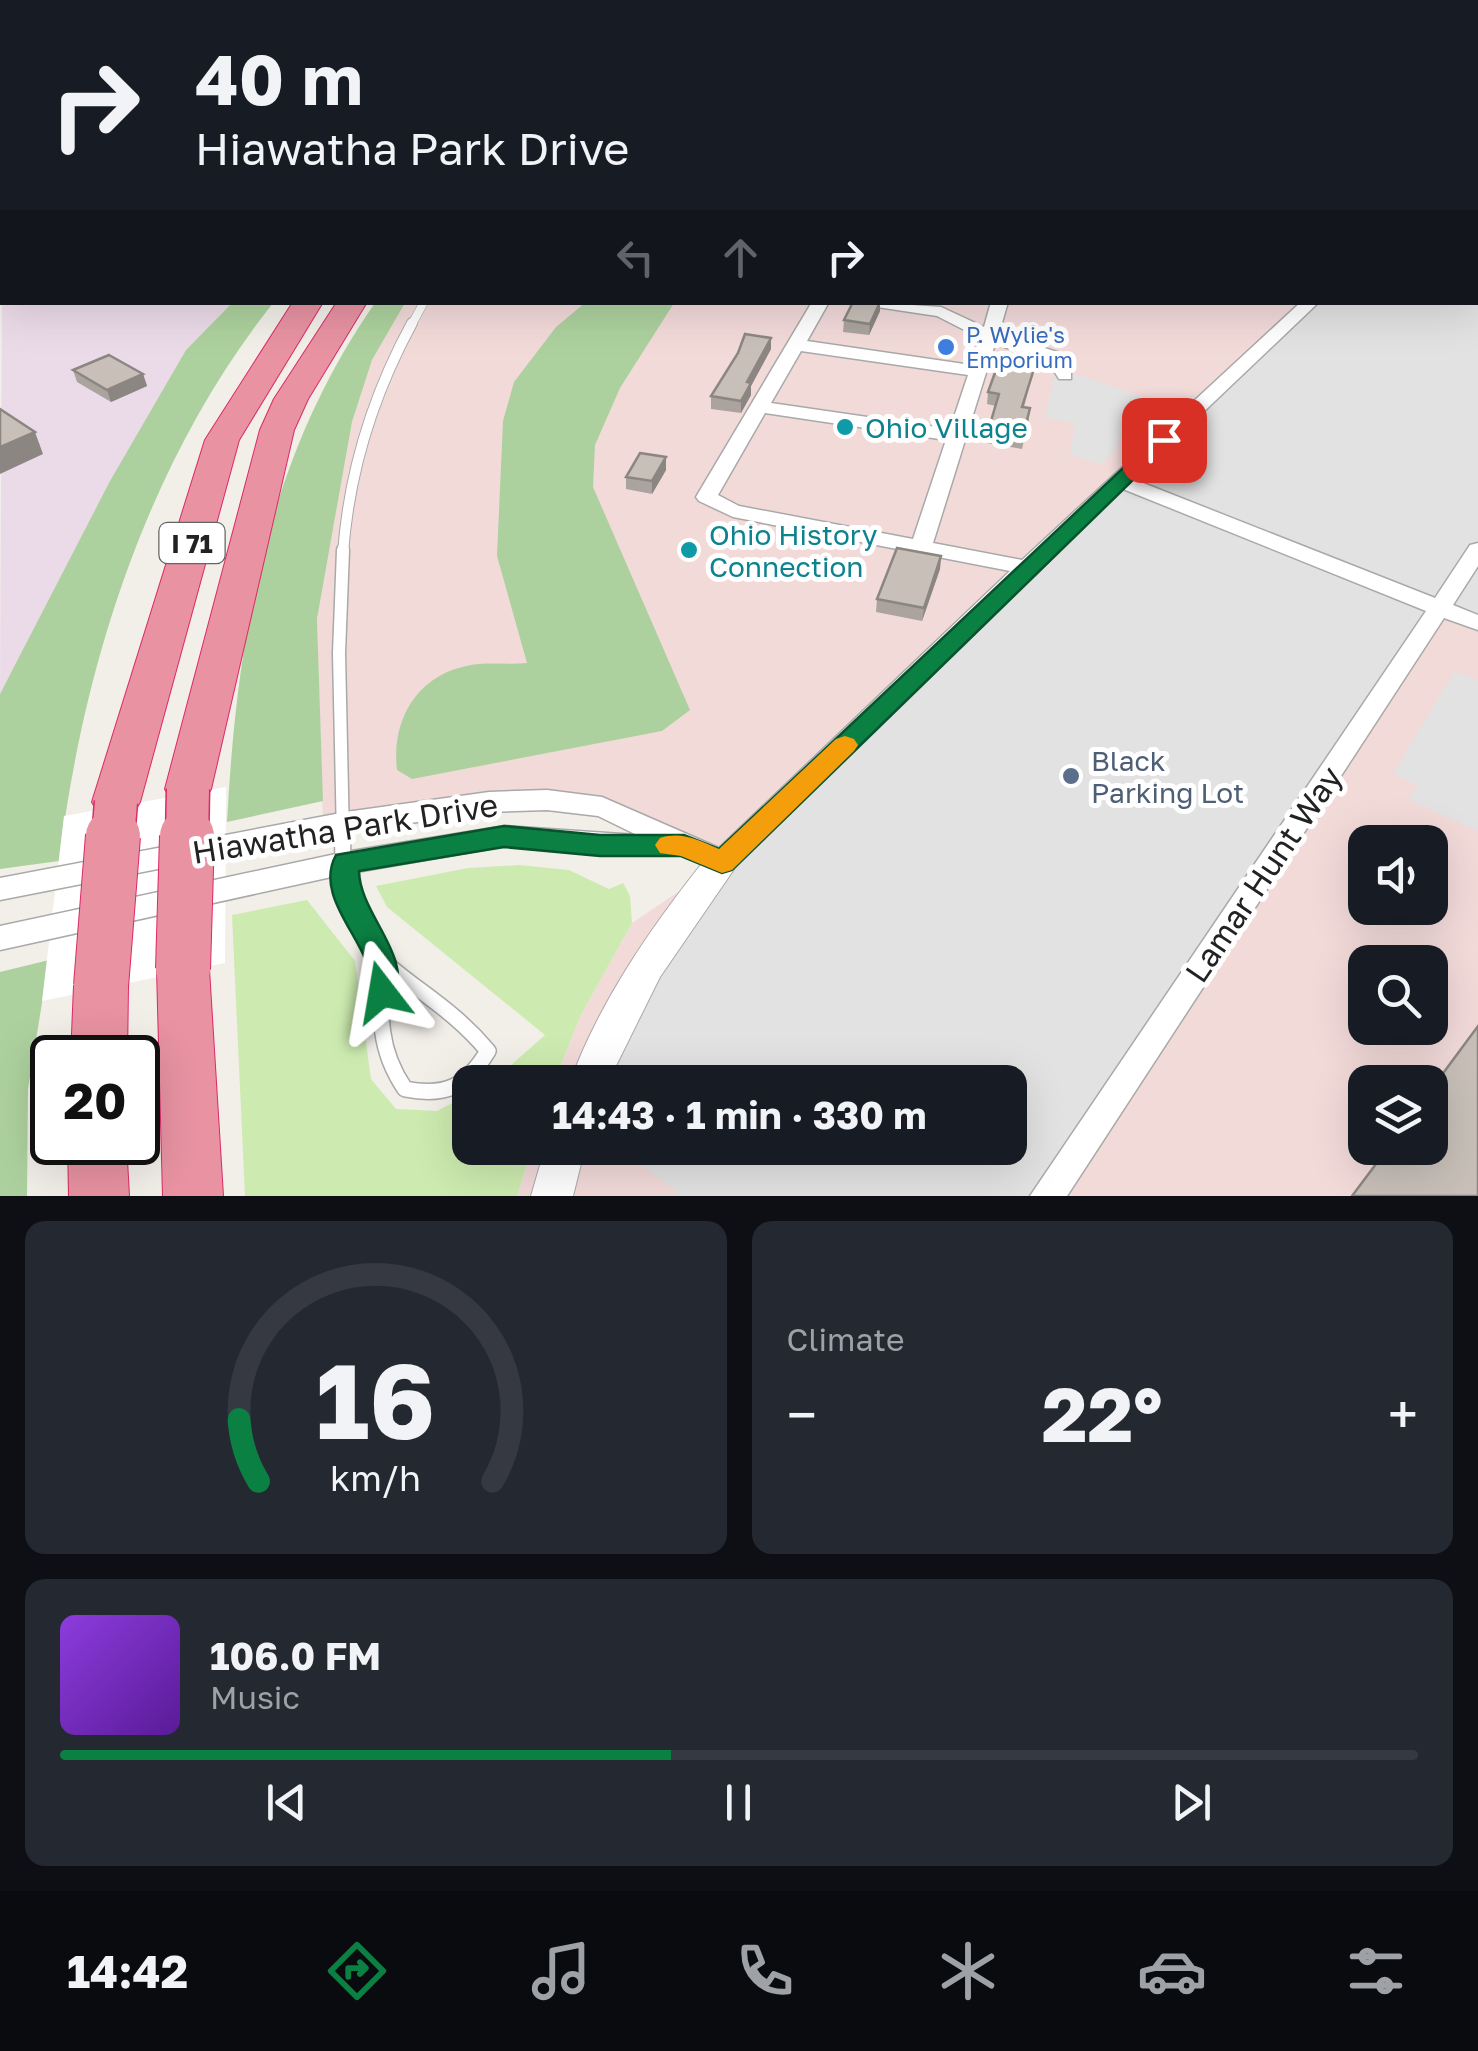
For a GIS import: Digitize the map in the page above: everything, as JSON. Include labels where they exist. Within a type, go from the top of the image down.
[{"type":"highway","name":"I 71","points":[[99,1035],[116,802],[222,440],[306,305]]},
{"type":"highway","name":"I 71","points":[[193,1196],[184,969],[188,789],[278,430],[291,399],[350,305]]},
{"type":"highway","points":[[98,1165],[99,1196]]},
{"type":"street","points":[[819,305],[706,498],[733,511],[1026,568]]},
{"type":"street","points":[[896,305],[942,312],[990,336],[1054,357],[1062,363],[1065,376]]},
{"type":"street","points":[[922,548],[999,305]]},
{"type":"street","points":[[596,1065],[662,937],[722,862],[1026,568],[1308,305]]},
{"type":"street","points":[[796,345],[978,371]]},
{"type":"street","points":[[760,407],[957,436]]},
{"type":"street","points":[[1120,481],[1478,623]]},
{"type":"street","name":"Lamar Hunt Way","points":[[1047,1196],[1478,550]]},
{"type":"street","name":"Hiawatha Park Drive","points":[[0,889],[346,822],[489,802],[547,800],[602,808],[722,862]]},
{"type":"street","name":"Hiawatha Park Drive","points":[[0,938],[346,862],[504,836],[600,845],[684,845]]},
{"type":"street","points":[[552,1196],[561,1165]]},
{"type":"lane","points":[[383,966],[379,1035],[385,1062],[405,1089],[436,1096],[470,1082],[488,1051],[471,1026],[383,966],[345,891],[346,822],[336,619],[348,490],[383,382],[403,334],[422,305]]},
{"type":"shaded area","points":[[2,305],[230,305],[186,350],[0,694]]},
{"type":"shaded area","points":[[404,305],[1478,305],[1478,1196],[517,1196],[527,1165],[1027,1165],[1027,1065],[561,1065],[581,1015],[632,923],[721,863],[612,812],[547,800],[323,826],[317,619],[352,422],[372,360]]},
{"type":"shaded area","name":"Black Parking Lot","points":[[1309,305],[1478,305],[1478,623],[1439,607],[1065,1196],[675,1196],[678,1192],[641,1165],[1027,1165],[1027,1065],[598,1065],[662,937]]},
{"type":"shaded area","points":[[1075,374],[1156,401],[1115,443],[1120,445],[1102,464],[1070,455],[1075,423],[1045,417],[1054,376]]},
{"type":"shaded area","points":[[1454,672],[1478,680],[1478,831],[1409,800],[1417,785],[1393,774]]},
{"type":"green space","points":[[230,305],[272,305],[229,364],[190,429],[128,567],[85,712],[59,861],[0,869],[0,694],[110,481],[186,350]]},
{"type":"green space","points":[[374,305],[404,305],[372,360],[352,422],[317,619],[323,801],[227,822],[239,684],[264,551],[307,424],[338,362]]},
{"type":"green space","points":[[582,305],[673,305],[620,388],[595,445],[593,487],[690,710],[662,731],[412,779],[397,770],[398,734],[422,689],[452,670],[471,665],[527,663],[497,556],[503,421],[514,382],[556,327]]},
{"type":"green space","points":[[519,865],[569,870],[609,889],[623,883],[630,896],[632,923],[581,1015],[561,1065],[511,1065],[545,1035],[387,907],[376,886],[468,868]]},
{"type":"green space","points":[[307,900],[355,961],[371,1079],[396,1109],[437,1111],[452,1103],[452,1165],[527,1165],[517,1196],[245,1196],[232,915]]},
{"type":"green space","points":[[49,960],[37,1035],[30,1035],[27,1196],[0,1196],[0,972]]},
{"type":"pier","points":[[226,787],[225,963],[42,1001],[64,816]]},
{"type":"building","points":[[852,305],[879,305],[870,324],[844,320]]},
{"type":"building","points":[[745,334],[771,338],[747,382],[751,383],[741,401],[711,396],[738,353]]},
{"type":"building","points":[[109,355],[143,374],[107,390],[73,370]]},
{"type":"building","points":[[997,367],[1033,372],[1022,407],[1030,408],[1023,436],[988,431],[999,394],[988,392]]},
{"type":"building","points":[[0,409],[35,432],[0,447]]},
{"type":"building","points":[[640,453],[666,457],[652,481],[626,477]]},
{"type":"building","points":[[897,548],[941,556],[924,608],[877,599]]},
{"type":"building","points":[[1478,1026],[1478,1196],[1352,1196],[1375,1165],[1448,1165],[1448,1067]]},
{"type":"slow traffic","points":[[669,845],[684,845],[722,862],[845,745]]},
{"type":"place","name":"P. Wylie's Emporium","points":[[946,347]]},
{"type":"place","name":"Ohio Village","points":[[845,427]]},
{"type":"place","name":"Ohio History Connection","points":[[689,550]]},
{"type":"place","name":"Black Parking Lot","points":[[1071,776]]},
{"type":"route","points":[[382,992],[383,966],[345,891],[346,862],[504,836],[600,845],[684,845],[722,862],[1164,440]]}]
